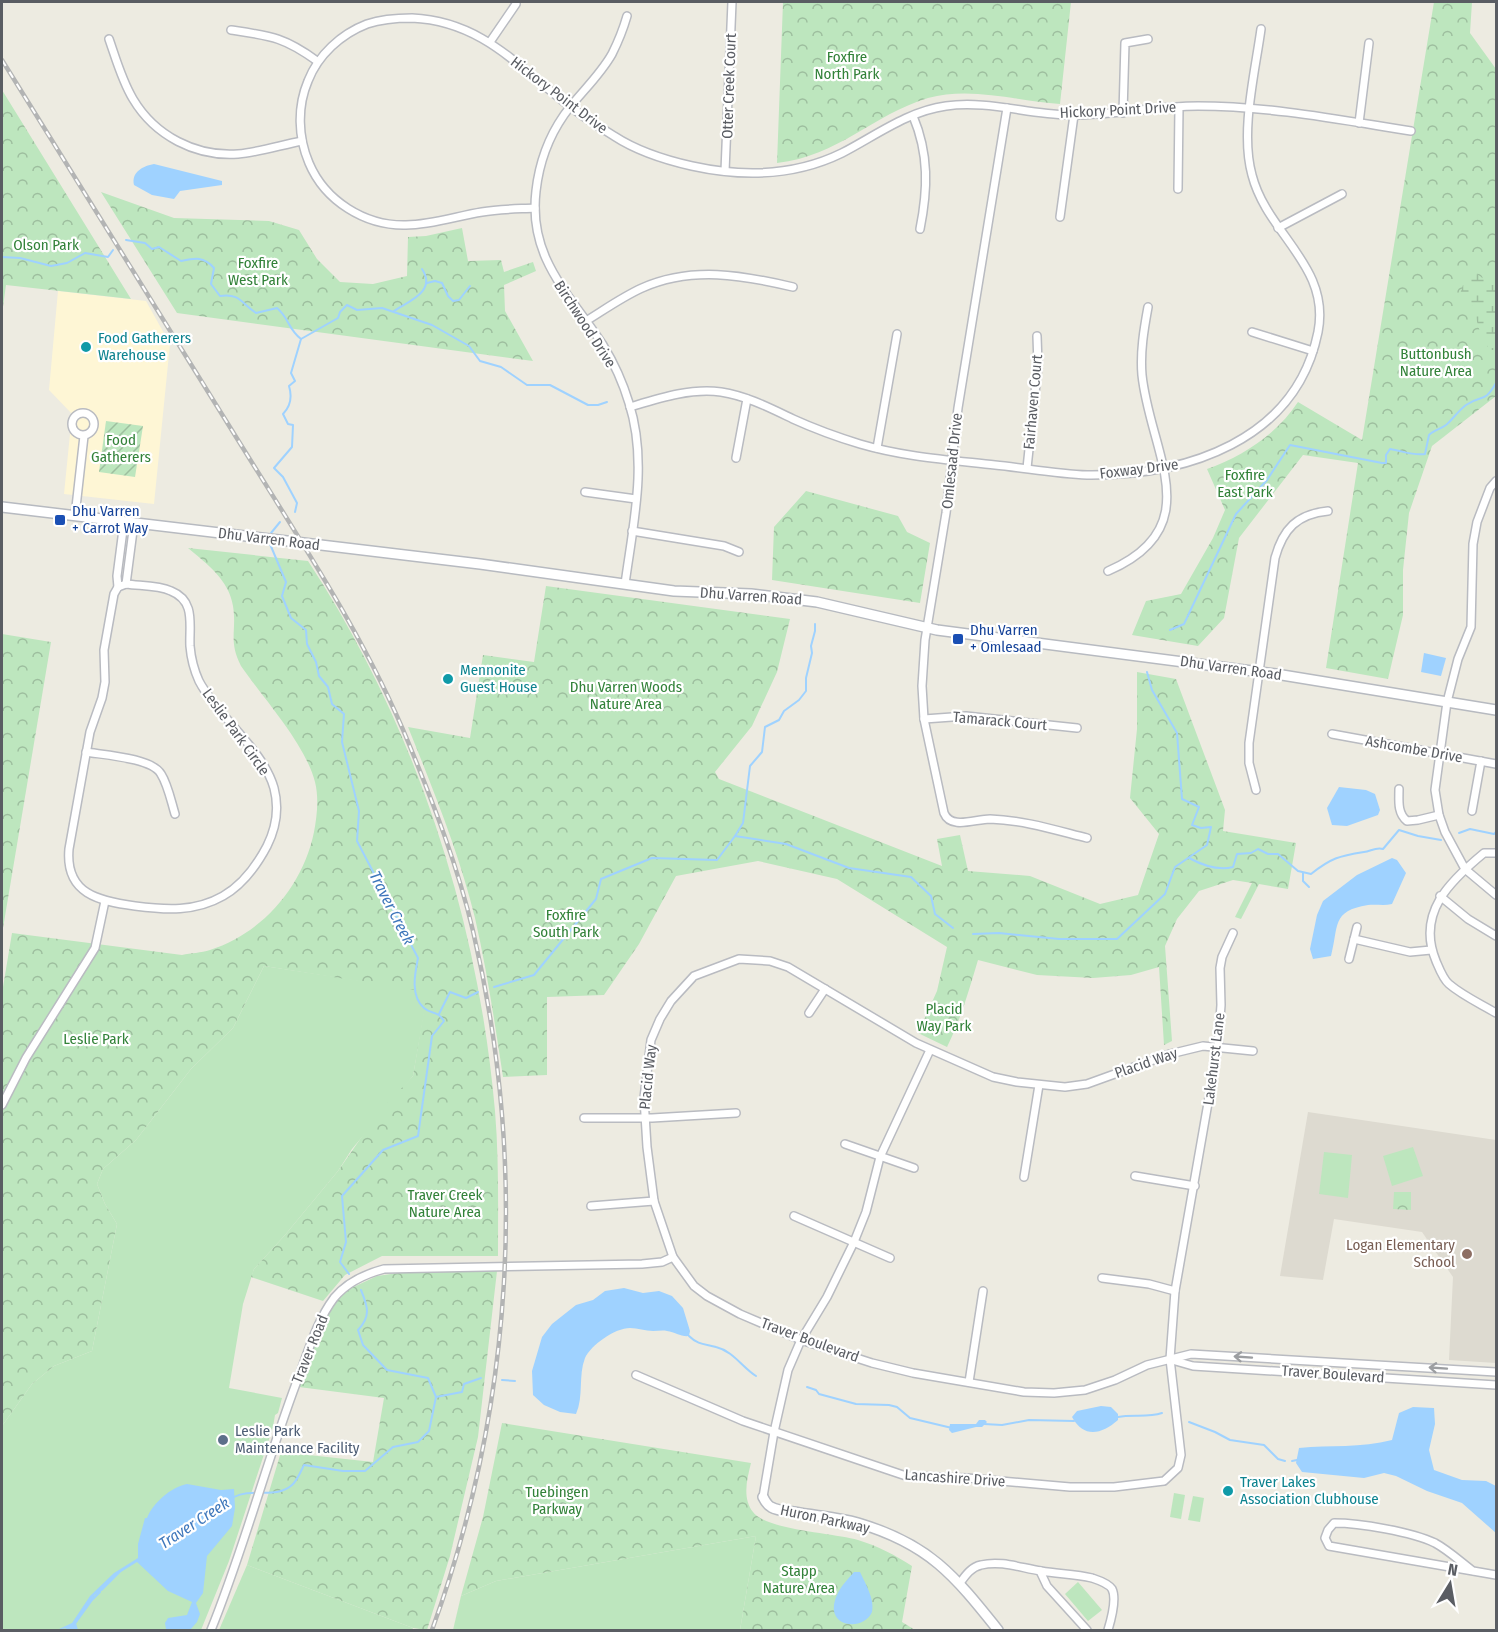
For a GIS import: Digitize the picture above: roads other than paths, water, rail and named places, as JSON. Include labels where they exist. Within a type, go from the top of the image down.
[{"type":"main road","name":"Dhu Varren Road","points":[[2,507],[674,591],[757,594],[817,602],[927,627],[1259,671],[1497,710]]},
{"type":"main road","name":"Huron Parkway","points":[[763,1497],[766,1503],[779,1510],[855,1522],[883,1531],[917,1547],[960,1583],[998,1630]]},
{"type":"street","name":"Otter Creek Court","points":[[725,171],[732,2]]},
{"type":"street","points":[[490,42],[516,4]]},
{"type":"street","name":"Birchwood Drive","points":[[625,584],[636,499],[638,456],[630,406],[616,371],[603,347],[551,272],[539,236],[535,208],[538,181],[546,150],[553,134],[611,56],[627,16]]},
{"type":"street","name":"Hickory Point Drive","points":[[535,208],[486,211],[412,225],[381,223],[354,213],[330,194],[314,172],[302,141],[300,118],[302,100],[308,81],[318,62],[338,41],[368,24],[391,19],[416,18],[444,22],[474,33],[490,42],[571,107],[617,138],[648,153],[682,164],[725,171],[774,173],[812,165],[841,153],[913,116],[940,106],[957,104],[980,104],[1074,115],[1179,106],[1250,109],[1411,131]]},
{"type":"street","name":"Foxway Drive","points":[[630,406],[677,394],[721,392],[747,399],[829,434],[877,448],[905,454],[1084,475],[1115,474],[1188,464],[1234,444],[1256,430],[1288,397],[1305,370],[1313,351],[1320,317],[1317,291],[1308,268],[1262,203],[1251,172],[1248,154],[1250,109],[1261,29]]},
{"type":"street","points":[[231,30],[281,39],[318,62]]},
{"type":"street","points":[[109,39],[127,88],[140,110],[154,126],[179,143],[203,151],[229,154],[246,153],[302,141]]},
{"type":"street","points":[[1123,112],[1125,43],[1148,39]]},
{"type":"street","points":[[1359,123],[1369,43]]},
{"type":"street","points":[[1178,189],[1179,106]]},
{"type":"street","name":"Omlesaad Drive","points":[[1007,108],[958,408],[945,522],[927,627],[922,686],[924,719],[946,819],[953,823],[989,819],[1015,821],[1087,838]]},
{"type":"street","points":[[1060,216],[1074,115]]},
{"type":"street","points":[[913,116],[921,135],[927,172],[925,205],[920,228]]},
{"type":"street","points":[[1278,228],[1342,194]]},
{"type":"street","points":[[586,321],[642,288],[682,277],[730,275],[793,287]]},
{"type":"street","points":[[1108,571],[1141,553],[1152,542],[1165,517],[1167,501],[1163,468],[1142,375],[1142,345],[1148,306]]},
{"type":"street","points":[[1252,332],[1313,351]]},
{"type":"street","points":[[877,448],[897,334]]},
{"type":"street","name":"Fairhaven Court","points":[[1027,468],[1038,365],[1037,336]]},
{"type":"street","points":[[736,458],[747,399]]},
{"type":"street","points":[[75,516],[84,436]]},
{"type":"street","points":[[1497,481],[1490,488],[1477,522],[1473,544],[1471,627],[1458,659],[1447,702],[1435,790],[1439,815],[1445,832],[1465,869],[1497,894]]},
{"type":"street","points":[[585,492],[636,499]]},
{"type":"street","points":[[1256,790],[1248,750],[1278,547],[1299,519],[1308,514],[1328,511]]},
{"type":"street","points":[[126,584],[129,522]]},
{"type":"street","name":"Leslie Park Circle","points":[[118,586],[126,584],[171,591],[187,604],[191,616],[191,654],[197,675],[208,694],[248,745],[269,776],[275,790],[276,815],[272,834],[252,870],[236,888],[199,906],[180,909],[155,908],[105,902],[82,889],[73,875],[69,860],[90,732],[105,682],[104,650],[114,594],[118,586],[119,559],[129,522]]},
{"type":"street","points":[[632,531],[724,546],[739,552]]},
{"type":"street","points":[[119,559],[128,561]]},
{"type":"street","name":"Tamarack Court","points":[[924,719],[966,716],[1077,728]]},
{"type":"street","name":"Ashcombe Drive","points":[[1332,734],[1497,764]]},
{"type":"street","points":[[86,752],[145,762],[154,767],[164,779],[175,814]]},
{"type":"street","points":[[1472,811],[1480,761]]},
{"type":"street","points":[[1398,789],[1400,810],[1404,819],[1412,821],[1439,815]]},
{"type":"street","points":[[1497,853],[1484,853],[1465,869],[1440,896],[1434,912],[1430,936],[1431,950],[1447,983],[1497,1013]]},
{"type":"street","points":[[1440,896],[1468,919],[1497,936]]},
{"type":"street","points":[[2,1105],[26,1058],[95,948],[105,902]]},
{"type":"street","points":[[1349,959],[1357,927]]},
{"type":"street","name":"Lakehurst Lane","points":[[1170,1359],[1175,1291],[1218,1046],[1221,1005],[1220,968],[1222,957],[1233,933]]},
{"type":"street","points":[[1354,939],[1410,952],[1431,950]]},
{"type":"street","name":"Placid Way","points":[[673,1257],[654,1201],[644,1118],[646,1070],[651,1040],[670,1001],[694,976],[739,958],[770,961],[788,967],[910,1040],[993,1077],[1065,1087],[1087,1084],[1191,1048],[1218,1046],[1253,1051]]},
{"type":"street","points":[[809,1012],[825,989]]},
{"type":"street","points":[[763,1497],[788,1370],[801,1340],[854,1242],[866,1212],[880,1157],[930,1050]]},
{"type":"street","points":[[1024,1177],[1039,1085]]},
{"type":"street","name":"Placid Way","points":[[584,1118],[644,1118],[735,1113]]},
{"type":"street","points":[[845,1144],[914,1168]]},
{"type":"street","points":[[1135,1176],[1195,1186]]},
{"type":"street","points":[[591,1206],[654,1201]]},
{"type":"street","points":[[794,1216],[890,1258]]},
{"type":"street","name":"Traver Boulevard","points":[[673,1257],[694,1286],[707,1296],[740,1314],[801,1340],[872,1363],[1024,1392],[1054,1393],[1085,1390],[1115,1380],[1147,1365],[1191,1354],[1497,1372]]},
{"type":"street","name":"Traver Road","points":[[211,1630],[236,1566],[291,1398],[324,1314],[344,1288],[355,1280],[384,1269],[642,1264],[662,1262],[673,1257]]},
{"type":"street","points":[[1102,1278],[1149,1284],[1175,1291]]},
{"type":"street","points":[[969,1382],[983,1291]]},
{"type":"street","name":"Traver Boulevard","points":[[1170,1359],[1193,1366],[1497,1384]]},
{"type":"street","name":"Lancashire Drive","points":[[636,1375],[722,1413],[906,1476],[967,1478],[1070,1487],[1114,1487],[1164,1481],[1178,1468],[1181,1455],[1170,1359]]},
{"type":"street","points":[[1473,1571],[1436,1544],[1413,1536],[1346,1523],[1334,1523],[1325,1538],[1329,1546],[1473,1571],[1497,1575]]},
{"type":"street","points":[[960,1583],[968,1572],[979,1565],[1009,1565],[1104,1582],[1112,1589],[1114,1597],[1108,1630]]},
{"type":"street","points":[[1040,1571],[1047,1586],[1087,1630]]},
{"type":"water","points":[[154,164],[222,181],[222,185],[180,191],[174,199],[152,195],[134,185],[134,177],[139,170]]},
{"type":"water","points":[[1424,653],[1446,658],[1441,676],[1421,672]]},
{"type":"water","points":[[1339,787],[1366,790],[1375,794],[1380,810],[1378,815],[1347,826],[1332,825],[1327,808]]},
{"type":"water","points":[[1392,858],[1397,860],[1406,873],[1392,904],[1368,905],[1348,911],[1342,916],[1336,928],[1331,956],[1313,959],[1310,949],[1317,915],[1323,901],[1357,875]]},
{"type":"water","points":[[624,1288],[643,1293],[659,1291],[672,1296],[683,1308],[690,1331],[689,1336],[633,1328],[617,1331],[598,1343],[585,1358],[576,1414],[560,1412],[544,1405],[533,1395],[532,1371],[542,1337],[552,1324],[576,1305],[593,1300],[605,1291]]},
{"type":"water","points":[[1101,1406],[1111,1407],[1118,1414],[1118,1420],[1106,1429],[1094,1432],[1082,1429],[1072,1417],[1077,1411]]},
{"type":"water","points":[[1413,1407],[1434,1408],[1435,1424],[1429,1450],[1434,1470],[1462,1480],[1486,1481],[1496,1486],[1496,1533],[1462,1503],[1427,1491],[1396,1476],[1384,1473],[1364,1478],[1302,1472],[1296,1463],[1299,1448],[1357,1445],[1392,1440],[1399,1413]]},
{"type":"water","points":[[979,1420],[987,1422],[982,1427],[952,1433],[949,1430],[950,1424],[976,1424]]},
{"type":"water","points":[[187,1484],[221,1490],[234,1489],[235,1508],[232,1526],[207,1556],[203,1593],[196,1603],[200,1614],[190,1630],[166,1629],[165,1623],[168,1618],[187,1615],[192,1602],[168,1591],[137,1562],[121,1572],[95,1595],[76,1623],[78,1630],[65,1630],[66,1628],[57,1630],[72,1623],[90,1596],[114,1573],[138,1558],[138,1544],[145,1518],[163,1496]]},
{"type":"water","points":[[854,1572],[860,1572],[869,1591],[873,1607],[868,1618],[853,1624],[839,1620],[834,1606],[837,1595]]},
{"type":"waterway","name":"Traver Creek","points":[[126,240],[145,243],[152,249],[159,247],[181,261],[195,259],[207,261],[214,268],[211,284],[220,296],[236,297],[256,313],[277,308],[301,339],[291,373],[295,381],[289,386],[290,401],[283,414],[288,424],[293,425],[292,447],[274,468],[283,477],[297,503],[295,512]]},
{"type":"waterway","name":"Traver Creek","points":[[2,257],[20,258],[51,266],[67,263],[85,253],[108,257],[113,250]]},
{"type":"waterway","points":[[394,311],[424,289],[426,277],[422,269]]},
{"type":"waterway","points":[[427,283],[435,281],[442,283],[453,301],[459,300],[470,286]]},
{"type":"waterway","points":[[301,339],[338,318],[347,305],[357,310],[382,308],[432,325],[469,346],[480,361],[501,367],[527,385],[550,385],[588,405],[607,402]]},
{"type":"waterway","points":[[1170,630],[1184,624],[1236,514],[1267,480],[1290,445],[1382,463],[1386,463],[1386,455],[1390,449],[1412,454],[1425,454],[1429,435],[1446,425],[1466,405],[1485,396],[1496,383]]},
{"type":"waterway","name":"Traver Creek","points":[[271,533],[280,522]]},
{"type":"waterway","name":"Traver Creek","points":[[270,544],[286,582],[282,596],[291,618],[306,630],[307,644],[316,662],[319,676],[328,687],[332,704],[344,714],[342,742],[359,811],[357,841],[418,958],[415,984],[417,997],[424,1008],[439,1015],[444,1021],[432,1036],[418,1136],[383,1150],[342,1196],[346,1242],[340,1262],[349,1274]]},
{"type":"waterway","points":[[735,836],[743,823],[750,766],[762,752],[765,727],[779,720],[784,711],[799,700],[806,691],[815,624]]},
{"type":"waterway","points":[[973,934],[999,933],[1059,939],[1117,939],[1165,894],[1175,867],[1207,845],[1211,827],[1201,828],[1192,825],[1199,807],[1182,799],[1177,733],[1152,690],[1147,672]]},
{"type":"waterway","points":[[1459,833],[1470,829],[1494,834],[1496,832]]},
{"type":"waterway","points":[[1189,858],[1210,867],[1227,868],[1233,867],[1237,854],[1251,853],[1258,849],[1268,854],[1278,854],[1298,871],[1311,874],[1336,858],[1383,849],[1399,830],[1441,840]]},
{"type":"waterway","points":[[494,987],[534,975],[596,899],[601,879],[652,858],[717,860],[735,836],[786,844],[849,868],[911,877],[931,896],[935,914],[953,928]]},
{"type":"waterway","points":[[1303,873],[1303,881],[1309,887]]},
{"type":"waterway","points":[[439,1014],[450,992],[466,998],[478,992]]},
{"type":"waterway","name":"Traver Creek","points":[[234,1497],[241,1494],[271,1493],[285,1489],[296,1481],[304,1465],[343,1471],[365,1471],[393,1447],[418,1442],[429,1431],[436,1397],[428,1378],[387,1370],[363,1345],[358,1330],[367,1316],[367,1311],[361,1290]]},
{"type":"waterway","points":[[689,1336],[699,1343],[722,1349],[756,1376]]},
{"type":"waterway","points":[[436,1397],[462,1392],[464,1384],[481,1378]]},
{"type":"waterway","points":[[502,1380],[515,1381]]},
{"type":"waterway","points":[[807,1387],[816,1390],[819,1394],[856,1404],[897,1407],[910,1418],[952,1428]]},
{"type":"waterway","points":[[1118,1417],[1162,1413]]},
{"type":"waterway","points":[[984,1424],[1002,1425],[1029,1420],[1074,1421]]},
{"type":"waterway","points":[[1189,1422],[1230,1440],[1264,1445],[1278,1459],[1285,1461]]},
{"type":"waterway","points":[[1292,1461],[1297,1460]]},
{"type":"waterway","name":"Traver Creek","points":[[74,1625],[100,1592]]},
{"type":"railway","points":[[2,60],[355,632],[409,744],[445,836],[467,907],[490,1019],[501,1107],[506,1195],[504,1284],[496,1371],[481,1458],[460,1545],[432,1630]]},
{"type":"place","name":"Food Gatherers Warehouse","points":[[86,347]]},
{"type":"place","name":"Dhu Varren + Carrot Way","points":[[60,520]]},
{"type":"place","name":"Dhu Varren + Omlesaad","points":[[958,639]]},
{"type":"place","name":"Mennonite Guest House","points":[[448,679]]},
{"type":"place","name":"Logan Elementary School","points":[[1467,1254]]},
{"type":"place","name":"Leslie Park Maintenance Facility","points":[[223,1440]]},
{"type":"place","name":"Traver Lakes Association Clubhouse","points":[[1228,1491]]},
{"type":"park label","name":"Foxfire North Park","points":[[847,66]]},
{"type":"park label","name":"Olson Park","points":[[46,245]]},
{"type":"park label","name":"Foxfire West Park","points":[[258,272]]},
{"type":"park label","name":"Buttonbush Nature Area","points":[[1436,362]]},
{"type":"park label","name":"Food Gatherers","points":[[121,448]]},
{"type":"park label","name":"Foxfire East Park","points":[[1245,484]]},
{"type":"park label","name":"Dhu Varren Woods Nature Area","points":[[626,696]]},
{"type":"park label","name":"Foxfire South Park","points":[[566,924]]},
{"type":"park label","name":"Placid Way Park","points":[[944,1018]]},
{"type":"park label","name":"Leslie Park","points":[[96,1039]]},
{"type":"park label","name":"Traver Creek Nature Area","points":[[445,1204]]},
{"type":"park label","name":"Tuebingen Parkway","points":[[557,1500]]},
{"type":"park label","name":"Stapp Nature Area","points":[[799,1580]]}]
